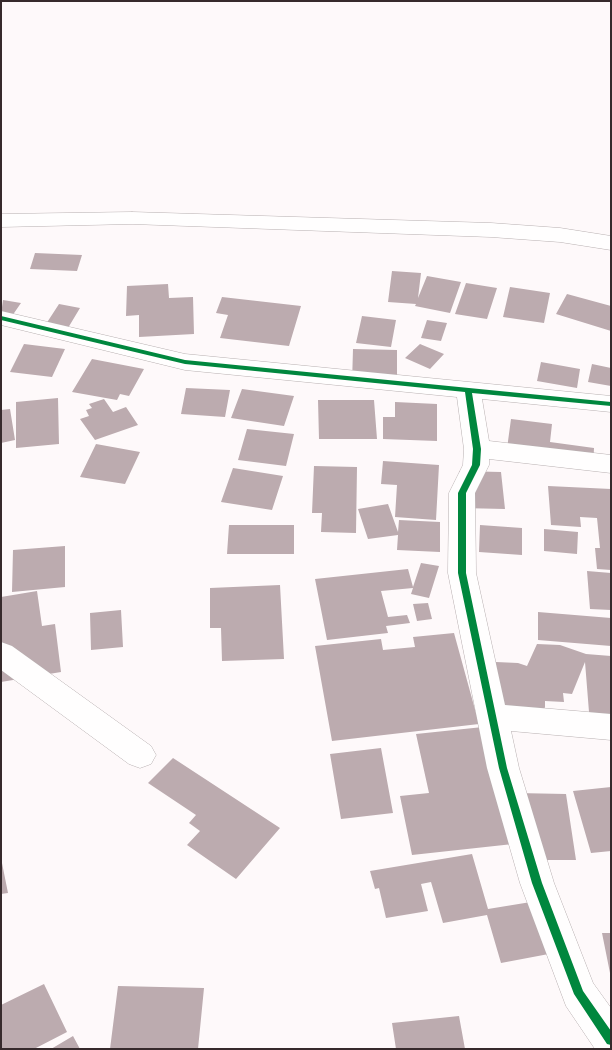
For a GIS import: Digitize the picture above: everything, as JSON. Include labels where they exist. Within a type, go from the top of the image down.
[{"type":"street","points":[[1,221],[132,218],[481,230],[560,235],[611,243]]},
{"type":"street","points":[[1,318],[185,362],[611,404]]},
{"type":"street","points":[[468,389],[477,448],[476,464],[462,493],[462,573],[504,768],[537,883],[579,994],[611,1040]]},
{"type":"street","points":[[477,448],[611,464]]},
{"type":"street","points":[[1,654],[140,755]]},
{"type":"street","points":[[493,717],[611,727]]},
{"type":"building","points":[[35,253],[82,255],[77,271],[30,269]]},
{"type":"building","points":[[392,271],[421,273],[418,298],[427,276],[461,282],[450,313],[415,306],[416,304],[388,302]]},
{"type":"building","points":[[466,283],[497,288],[487,319],[455,314]]},
{"type":"building","points":[[168,284],[169,298],[193,297],[194,334],[139,337],[139,315],[126,316],[127,286]]},
{"type":"building","points":[[510,287],[550,293],[544,323],[503,317]]},
{"type":"building","points":[[567,294],[611,306],[611,331],[556,314]]},
{"type":"building","points":[[222,297],[301,306],[289,346],[220,338],[228,315],[216,313]]},
{"type":"building","points":[[3,300],[21,303],[12,316],[1,314]]},
{"type":"building","points":[[59,304],[80,308],[68,328],[46,324]]},
{"type":"building","points":[[362,316],[396,320],[391,347],[356,343]]},
{"type":"building","points":[[427,320],[447,323],[441,341],[421,338]]},
{"type":"building","points":[[24,344],[65,349],[52,377],[10,372]]},
{"type":"building","points":[[420,344],[444,354],[430,369],[405,358]]},
{"type":"building","points":[[353,349],[397,350],[397,384],[352,383]]},
{"type":"building","points":[[92,359],[144,369],[129,396],[120,394],[117,400],[72,392]]},
{"type":"building","points":[[541,362],[580,369],[577,388],[537,381]]},
{"type":"building","points":[[592,364],[611,368],[611,386],[588,382]]},
{"type":"building","points":[[186,388],[230,390],[225,417],[181,414]]},
{"type":"building","points":[[242,389],[294,396],[284,426],[231,418]]},
{"type":"building","points":[[58,398],[59,444],[16,448],[16,402]]},
{"type":"building","points":[[104,399],[113,412],[126,407],[138,425],[95,440],[80,419],[89,416],[86,410],[92,408],[89,404]]},
{"type":"building","points":[[318,400],[374,400],[377,439],[319,439]]},
{"type":"building","points":[[395,402],[437,404],[437,441],[383,439],[383,417],[395,417]]},
{"type":"building","points":[[10,409],[15,440],[1,443],[1,410]]},
{"type":"building","points":[[511,419],[552,424],[550,442],[594,448],[593,467],[506,456]]},
{"type":"building","points":[[247,429],[294,434],[286,466],[238,460]]},
{"type":"building","points":[[96,444],[140,452],[125,484],[80,477]]},
{"type":"building","points":[[383,461],[439,465],[436,520],[395,517],[397,485],[381,484]]},
{"type":"building","points":[[314,466],[357,467],[356,533],[321,532],[322,513],[312,513]]},
{"type":"building","points":[[233,468],[283,476],[272,510],[221,502]]},
{"type":"building","points":[[459,471],[501,472],[505,509],[461,508]]},
{"type":"building","points":[[548,486],[611,489],[611,570],[597,569],[595,548],[600,548],[597,518],[580,517],[581,527],[551,525]]},
{"type":"building","points":[[388,504],[398,532],[399,520],[440,522],[440,552],[397,550],[398,535],[368,539],[358,509]]},
{"type":"building","points":[[229,525],[294,525],[294,554],[227,554]]},
{"type":"building","points":[[480,525],[522,528],[522,555],[479,552]]},
{"type":"building","points":[[544,529],[578,532],[577,554],[544,551]]},
{"type":"building","points":[[65,546],[65,587],[12,592],[13,550]]},
{"type":"building","points":[[421,563],[439,566],[429,598],[411,594],[413,588],[381,591],[388,617],[407,615],[410,623],[386,626],[388,633],[327,640],[315,579],[408,569],[413,587]]},
{"type":"building","points":[[587,571],[611,573],[611,610],[590,609]]},
{"type":"building","points":[[280,585],[284,659],[222,661],[221,628],[210,628],[210,588]]},
{"type":"building","points":[[37,591],[42,626],[55,624],[61,672],[1,682],[1,597]]},
{"type":"building","points":[[428,603],[432,619],[417,621],[413,604]]},
{"type":"building","points":[[121,610],[123,647],[91,650],[90,613]]},
{"type":"building","points":[[538,612],[611,618],[611,646],[538,640]]},
{"type":"building","points":[[454,633],[479,724],[332,741],[315,646],[381,639],[383,650],[415,647],[413,637]]},
{"type":"building","points":[[537,644],[560,645],[586,654],[611,656],[611,732],[589,712],[585,662],[572,694],[563,693],[564,702],[545,701],[541,718],[497,715],[496,662],[518,663],[527,666]]},
{"type":"building","points":[[483,727],[513,844],[412,855],[400,796],[429,793],[416,734]]},
{"type":"building","points":[[381,748],[393,813],[341,819],[330,754]]},
{"type":"building","points":[[173,758],[280,828],[236,879],[187,845],[200,831],[189,823],[196,815],[148,783]]},
{"type":"building","points":[[611,787],[611,851],[591,853],[573,791]]},
{"type":"building","points":[[516,793],[566,794],[576,860],[524,860]]},
{"type":"building","points":[[472,854],[488,909],[537,901],[554,953],[501,963],[487,915],[443,923],[431,882],[421,884],[428,911],[386,918],[379,888],[375,889],[370,871]]},
{"type":"building","points":[[1,858],[8,893],[1,894]]},
{"type":"building","points":[[602,933],[611,933],[611,973],[610,973]]},
{"type":"building","points":[[44,984],[67,1032],[34,1049],[1,1049],[1,1005]]},
{"type":"building","points":[[118,986],[204,988],[198,1049],[110,1049]]},
{"type":"building","points":[[459,1016],[465,1049],[396,1049],[392,1023]]},
{"type":"building","points":[[73,1036],[80,1049],[51,1049]]},
{"type":"cycle path","points":[[1,318],[185,362],[611,404]]},
{"type":"cycle path","points":[[468,389],[477,449],[476,465],[462,493],[462,573],[503,768],[537,883],[579,994],[611,1040]]}]
